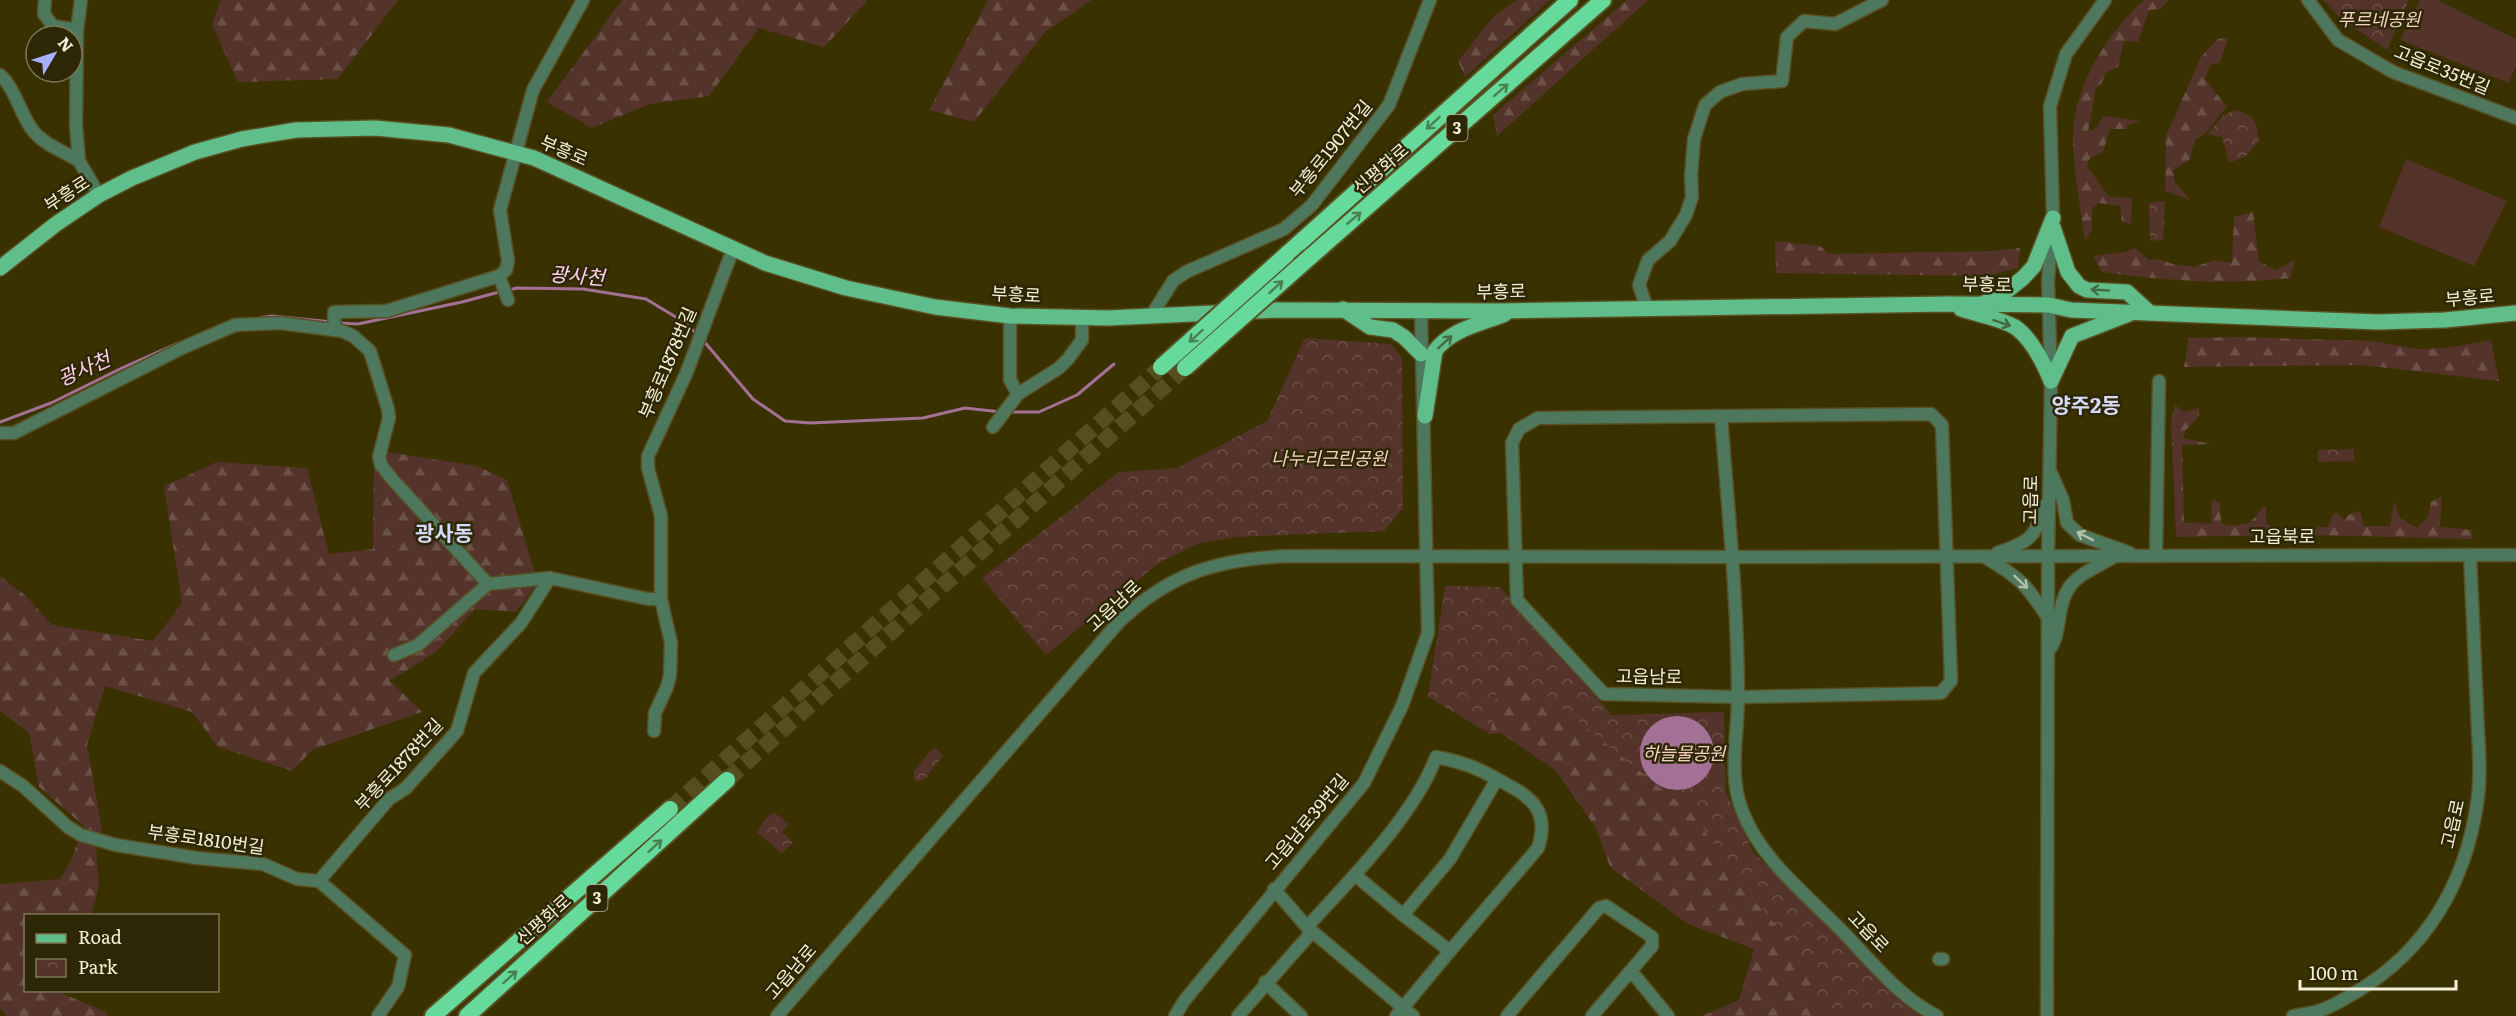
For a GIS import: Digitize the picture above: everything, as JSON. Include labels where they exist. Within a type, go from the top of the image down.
[{"type":"highway","name":"신평화로","points":[[1161,367],[1570,0]]},
{"type":"highway","name":"신평화로","points":[[1185,368],[1603,0]]},
{"type":"highway","name":"신평화로","points":[[467,1016],[727,780]]},
{"type":"highway","name":"신평화로","points":[[433,1016],[670,809]]},
{"type":"main road","name":"부흥로","points":[[0,268],[63,218],[99,195],[149,170],[195,152],[242,139],[296,130],[375,128],[449,135],[534,158],[765,263],[877,296],[935,307],[1010,316],[1151,316],[1343,309],[1513,311],[1947,304],[2049,305],[2071,310],[2378,322],[2445,320],[2516,312]]},
{"type":"main road","points":[[1980,305],[2004,292],[2023,278],[2034,266],[2053,223]]},
{"type":"main road","points":[[2053,223],[2068,272],[2079,286],[2087,290],[2127,292],[2150,313]]},
{"type":"main road","points":[[1947,304],[2014,327],[2024,336],[2044,363],[2051,381]]},
{"type":"main road","points":[[1343,309],[1370,327],[1393,330],[1404,337],[1421,354]]},
{"type":"main road","points":[[1425,416],[1435,351],[1456,332],[1513,311]]},
{"type":"main road","points":[[2051,381],[2072,336],[2132,312]]},
{"type":"street","points":[[45,0],[44,14],[51,24]]},
{"type":"street","points":[[78,24],[81,0]]},
{"type":"street","points":[[515,152],[533,90],[583,0]]},
{"type":"street","name":"부흥로1907번길","points":[[1151,316],[1173,280],[1186,272],[1284,229],[1312,205],[1389,105],[1430,0]]},
{"type":"street","points":[[1647,308],[1639,285],[1648,260],[1671,242],[1686,215],[1692,197],[1694,139],[1705,105],[1720,92],[1742,84],[1782,81],[1787,37],[1804,21],[1835,24],[1882,0]]},
{"type":"street","name":"고읍로","points":[[2047,1016],[2048,557],[2051,381],[2048,281],[2053,223],[2050,106],[2066,54],[2105,0]]},
{"type":"street","name":"고읍로35번길","points":[[2308,0],[2338,40],[2393,72],[2516,118]]},
{"type":"street","points":[[0,75],[8,81],[17,104],[35,133],[74,158],[99,195]]},
{"type":"street","points":[[74,158],[76,84]]},
{"type":"street","name":"부흥로","points":[[499,276],[506,270],[508,261],[500,210],[515,152]]},
{"type":"street","name":"부흥로1878번길","points":[[654,731],[655,713],[668,687],[671,643],[661,599],[661,516],[648,468],[648,456],[686,374],[733,249]]},
{"type":"street","points":[[335,330],[334,314],[387,311],[499,276],[508,299]]},
{"type":"street","points":[[1421,311],[1427,556]]},
{"type":"street","points":[[1010,316],[1010,380],[1018,394]]},
{"type":"street","points":[[993,427],[1018,394],[1059,368],[1068,359],[1082,340],[1082,317]]},
{"type":"street","points":[[0,433],[14,433],[182,348],[235,325],[280,323],[335,330],[353,336],[370,351],[389,418],[379,457],[381,465],[488,584]]},
{"type":"street","points":[[2156,556],[2159,381]]},
{"type":"street","name":"고읍남로","points":[[1931,414],[1942,425],[1951,681],[1941,693],[1738,697],[1604,694],[1517,600],[1512,443],[1519,429],[1538,418],[1721,416],[1931,414]]},
{"type":"street","points":[[1721,416],[1738,697]]},
{"type":"street","points":[[2050,464],[2063,500],[2067,523],[2080,535],[2140,556]]},
{"type":"street","points":[[1984,557],[2019,546],[2033,537],[2040,519],[2050,464]]},
{"type":"street","name":"고읍로","points":[[2293,1016],[2333,1005],[2369,984],[2403,958],[2426,932],[2443,905],[2460,868],[2478,804],[2480,768],[2470,555]]},
{"type":"street","name":"고읍북로","points":[[2048,557],[2516,555]]},
{"type":"street","name":"고읍남로","points":[[777,1016],[1107,635],[1145,599],[1188,573],[1242,558],[1288,556],[1945,557]]},
{"type":"street","name":"고읍남로39번길","points":[[1174,1016],[1184,1000],[1274,889],[1364,783],[1402,706],[1428,633],[1427,556]]},
{"type":"street","points":[[2048,651],[2056,641],[2061,603],[2068,587],[2082,574],[2116,556]]},
{"type":"street","points":[[1945,557],[2048,557]]},
{"type":"street","points":[[1984,557],[2015,575],[2028,587],[2048,618]]},
{"type":"street","points":[[394,655],[418,645],[488,584],[550,578],[648,599],[661,599]]},
{"type":"street","name":"부흥로1878번길","points":[[319,881],[389,799],[406,788],[457,730],[474,674],[521,623],[550,578]]},
{"type":"street","name":"고읍로","points":[[1738,697],[1734,774],[1741,810],[1762,849],[1911,1000],[1937,1016]]},
{"type":"street","points":[[1238,1016],[1265,982],[1309,930],[1355,875],[1407,810],[1431,770],[1436,757],[1458,761],[1479,769],[1523,793],[1535,804],[1541,817],[1544,831],[1538,848],[1450,951],[1404,1013],[1309,930],[1274,889]]},
{"type":"street","name":"부흥로1810번길","points":[[0,771],[23,786],[81,835],[116,845],[197,858],[263,864],[297,879],[319,881]]},
{"type":"street","points":[[1403,915],[1450,859],[1497,779]]},
{"type":"street","points":[[1355,875],[1450,951]]},
{"type":"street","points":[[319,881],[405,955],[399,987],[378,1016]]},
{"type":"street","points":[[1507,1016],[1599,908],[1606,906],[1653,937],[1652,946],[1592,1016]]},
{"type":"street","points":[[1629,973],[1636,977],[1668,1016]]},
{"type":"street","points":[[1265,982],[1301,1016]]},
{"type":"green space","points":[[221,0],[398,0],[338,79],[238,82],[212,24]]},
{"type":"green space","points":[[622,0],[868,0],[824,47],[759,28],[709,96],[650,104],[592,128],[547,102]]},
{"type":"green space","points":[[988,0],[1092,0],[1046,31],[974,122],[929,110]]},
{"type":"green space","points":[[1517,0],[1550,0],[1465,77],[1458,61],[1494,16]]},
{"type":"green space","points":[[1627,0],[1648,0],[1497,136],[1493,115]]},
{"type":"green space","points":[[2144,0],[2169,0],[2161,9],[2149,10],[2138,42],[2124,41],[2118,67],[2105,73],[2102,83],[2096,88],[2088,132],[2097,127],[2103,116],[2141,121],[2126,125],[2128,129],[2110,129],[2103,152],[2089,159],[2087,166],[2109,197],[2132,198],[2131,224],[2122,222],[2120,206],[2099,203],[2092,208],[2092,229],[2085,240],[2073,148],[2075,116],[2079,98],[2095,61],[2106,44]]},
{"type":"green space","name":"푸르네공원","points":[[2323,0],[2409,0],[2387,50],[2340,18]]},
{"type":"green space","points":[[2420,0],[2437,0],[2516,39],[2516,66],[2509,83],[2400,40]]},
{"type":"green space","points":[[2228,38],[2220,62],[2210,65],[2205,79],[2227,107],[2205,133],[2195,140],[2190,159],[2173,171],[2175,182],[2190,200],[2165,191],[2166,136],[2201,57],[2218,39]]},
{"type":"green space","points":[[2234,110],[2247,114],[2254,120],[2259,141],[2246,156],[2229,163],[2222,137],[2207,134],[2223,116]]},
{"type":"green space","points":[[2406,159],[2507,201],[2474,266],[2379,227]]},
{"type":"green space","points":[[2165,201],[2163,240],[2150,241],[2149,203]]},
{"type":"green space","points":[[2253,212],[2259,261],[2275,270],[2295,260],[2290,278],[2220,282],[2125,275],[2102,272],[2093,256],[2125,252],[2135,248],[2149,260],[2158,259],[2173,264],[2194,267],[2216,260],[2232,263],[2234,217]]},
{"type":"green space","points":[[1775,241],[1820,246],[1829,254],[1992,251],[2020,248],[2018,268],[1987,276],[1776,273]]},
{"type":"green space","name":"나누리근린공원","points":[[1305,338],[1391,344],[1402,358],[1403,508],[1384,531],[1236,537],[1200,543],[1160,562],[1046,655],[982,578],[1119,472],[1177,468],[1267,421]]},
{"type":"green space","points":[[2189,338],[2373,341],[2418,349],[2448,348],[2491,340],[2499,381],[2363,365],[2184,367]]},
{"type":"green space","points":[[2175,405],[2184,412],[2199,408],[2199,416],[2185,431],[2183,438],[2211,444],[2182,445],[2184,522],[2211,524],[2212,500],[2220,502],[2221,523],[2229,526],[2250,523],[2266,506],[2266,524],[2284,529],[2282,535],[2176,537],[2171,421]]},
{"type":"green space","points":[[2354,449],[2354,461],[2318,462],[2318,450]]},
{"type":"green space","points":[[374,450],[477,466],[507,480],[538,583],[516,612],[475,609],[437,651],[390,681],[422,712],[312,750],[292,771],[218,747],[192,712],[105,686],[87,745],[102,830],[96,848],[99,886],[91,914],[24,914],[24,992],[59,992],[108,1013],[107,1016],[6,1016],[0,1008],[0,884],[60,879],[70,862],[84,826],[39,787],[29,733],[0,711],[0,576],[26,596],[52,625],[153,641],[182,603],[164,486],[217,462],[307,468],[329,554],[373,549]]},
{"type":"green space","points":[[2442,496],[2440,527],[2472,530],[2473,539],[2311,535],[2313,527],[2328,527],[2333,514],[2338,513],[2344,520],[2348,515],[2360,511],[2364,526],[2390,526],[2394,501],[2400,518],[2417,528],[2428,517],[2431,502]]},
{"type":"green space","name":"하늘물공원","points":[[1445,586],[1500,587],[1612,715],[1724,712],[1726,792],[1753,852],[1920,1016],[1811,1016],[1820,973],[1742,887],[1695,816],[1502,659],[1490,734],[1428,697]]},
{"type":"green space","points":[[1502,658],[1695,816],[1742,887],[1820,973],[1811,1016],[1702,1016],[1739,1000],[1754,949],[1688,924],[1610,867],[1596,828],[1556,771],[1501,733],[1490,734]]},
{"type":"green space","points":[[935,748],[943,756],[925,779],[914,780],[914,771]]},
{"type":"green space","points":[[775,813],[789,824],[782,832],[793,842],[782,853],[756,832],[770,814]]},
{"type":"shaded area","points":[[1670,716],[1684,716],[1698,722],[1708,732],[1714,746],[1712,767],[1698,784],[1684,790],[1670,790],[1656,784],[1646,774],[1640,760],[1640,746],[1646,732],[1656,722]]},
{"type":"waterway","name":"광사천","points":[[509,290],[517,288],[583,289],[646,299],[684,322],[697,334]]},
{"type":"waterway","name":"광사천","points":[[339,323],[358,324],[503,291]]},
{"type":"waterway","name":"광사천","points":[[259,318],[272,316],[332,322]]},
{"type":"waterway","name":"광사천","points":[[702,339],[753,399],[785,421],[810,423],[923,418],[965,408],[1001,412]]},
{"type":"waterway","name":"광사천","points":[[0,422],[51,403],[178,343]]},
{"type":"waterway","name":"광사천","points":[[1011,412],[1039,412],[1077,395],[1114,364]]},
{"type":"tunnel","points":[[670,809],[1161,367]]},
{"type":"tunnel","points":[[727,780],[1185,368]]},
{"type":"district","name":"양주2동","points":[[2086,406]]},
{"type":"district","name":"광사동","points":[[444,534]]}]
